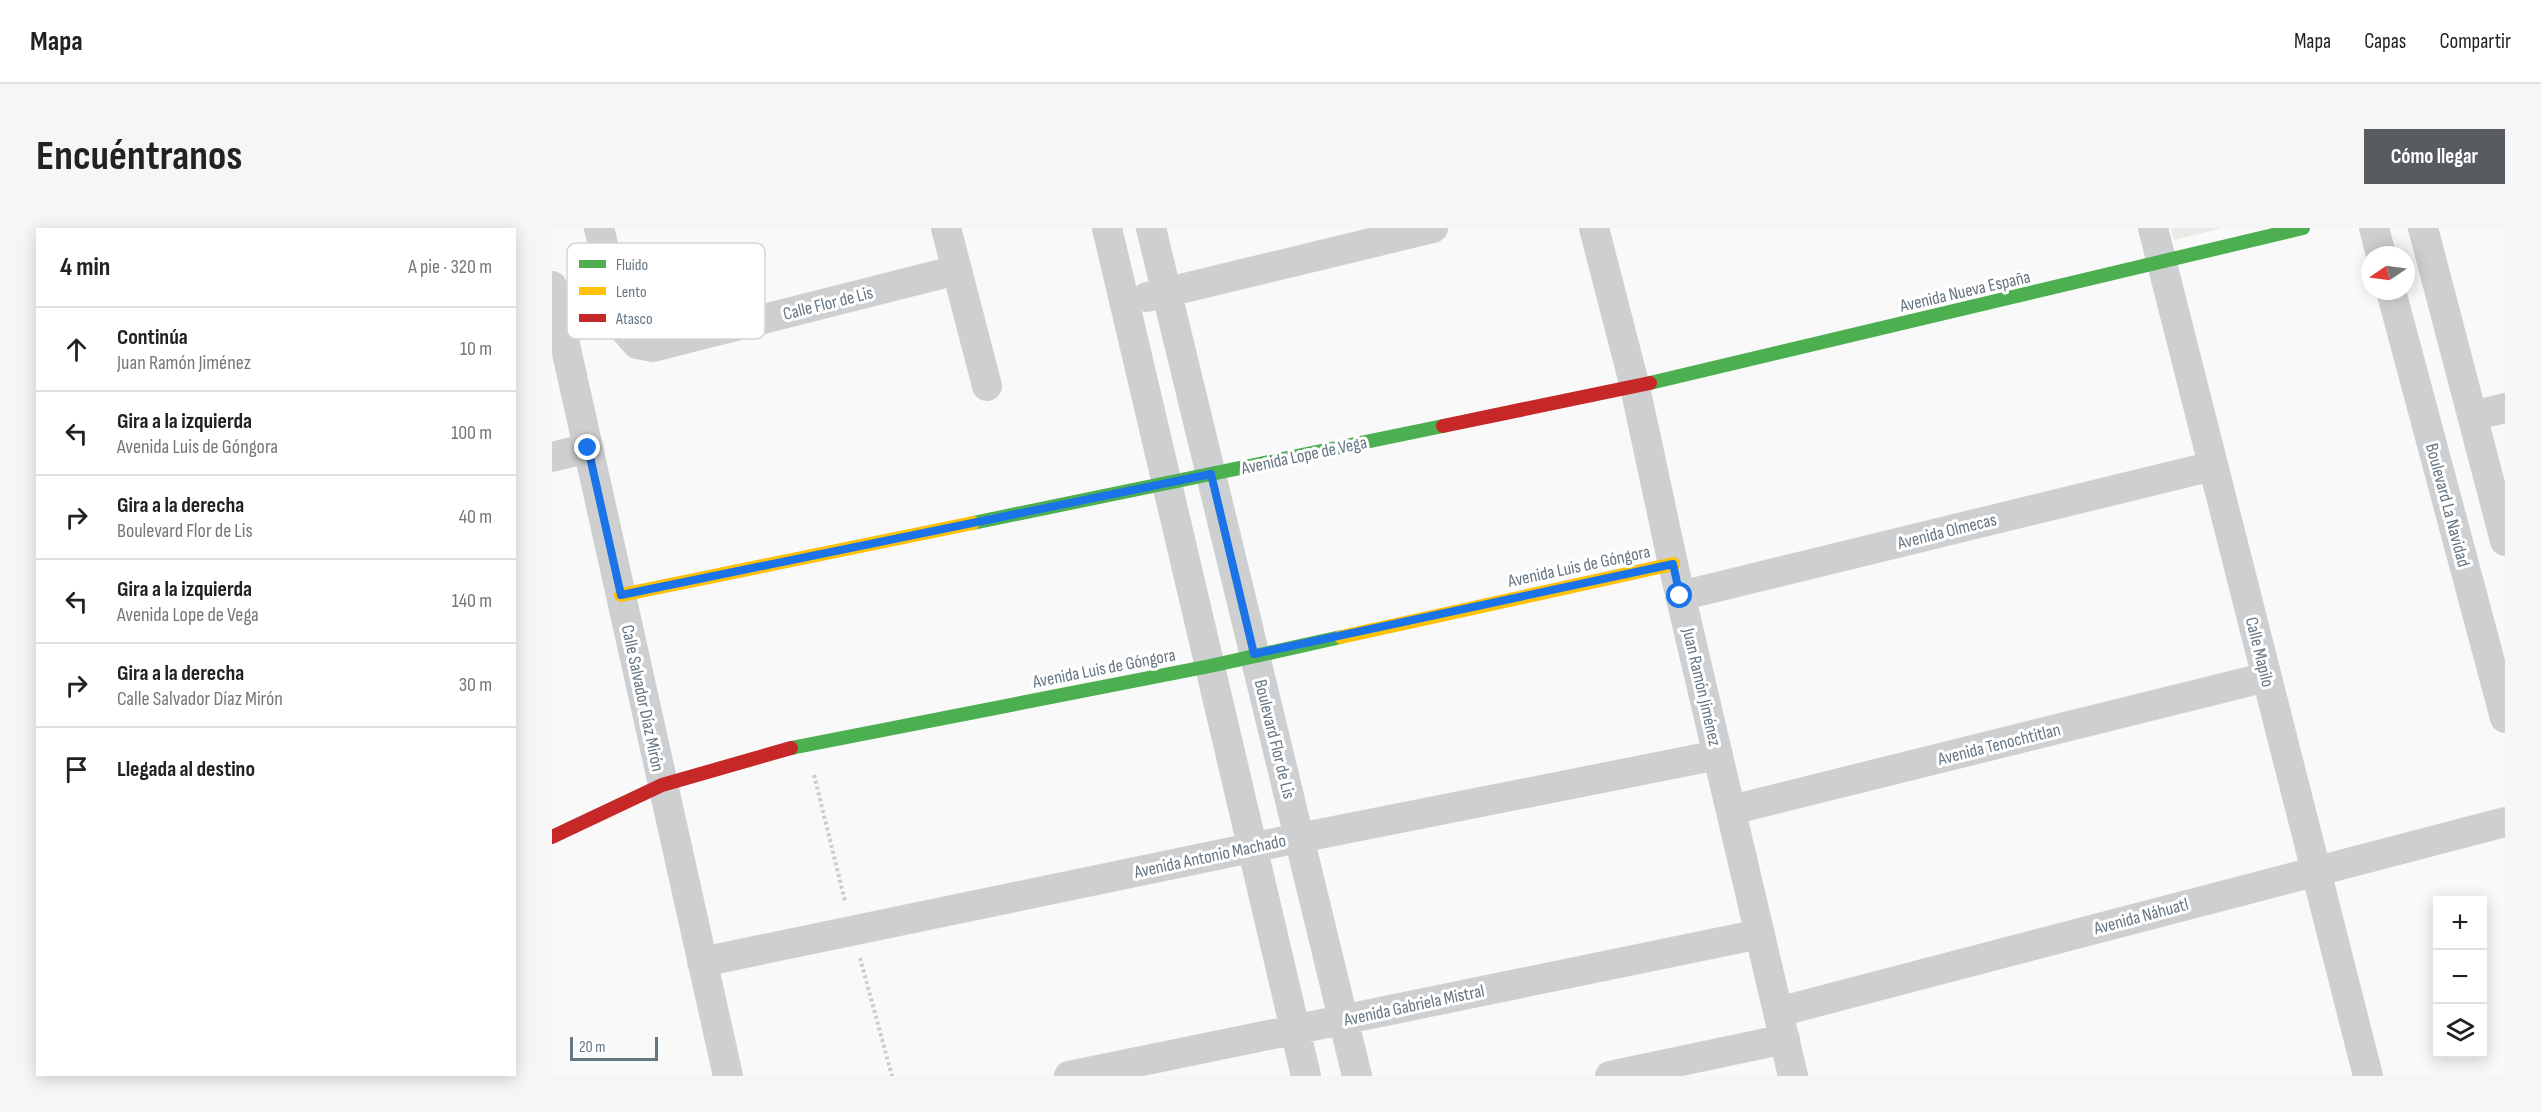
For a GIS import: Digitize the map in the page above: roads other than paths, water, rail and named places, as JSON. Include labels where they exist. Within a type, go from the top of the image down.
[{"type":"street","name":"Calle Flor de Lis","points":[[599,228],[603,243]]},
{"type":"street","points":[[946,228],[987,386]]},
{"type":"street","points":[[1107,228],[1306,1076]]},
{"type":"street","name":"Boulevard Flor de Lis","points":[[1151,228],[1357,1076]]},
{"type":"street","points":[[1125,302],[1433,228]]},
{"type":"street","name":"Juan Ramón Jiménez","points":[[1594,228],[1635,387],[1680,596],[1793,1076]]},
{"type":"street","name":"Calle Mapilo","points":[[2152,228],[2368,1076]]},
{"type":"street","name":"Avenida Nueva España","points":[[1635,387],[2303,228]]},
{"type":"street","points":[[2374,228],[2379,246]]},
{"type":"street","points":[[2424,228],[2505,541]]},
{"type":"street","name":"Calle Flor de Lis","points":[[765,318],[957,270]]},
{"type":"street","name":"Calle Salvador Díaz Mirón","points":[[552,286],[728,1076]]},
{"type":"street","name":"Boulevard La Navidad","points":[[2393,300],[2505,718]]},
{"type":"street","name":"Calle Flor de Lis","points":[[633,339],[637,344],[652,347],[684,339]]},
{"type":"street","name":"Avenida Lope de Vega","points":[[621,595],[1635,387]]},
{"type":"street","points":[[2473,416],[2505,408]]},
{"type":"street","points":[[552,457],[588,448]]},
{"type":"street","name":"Avenida Olmecas","points":[[1680,596],[2213,466]]},
{"type":"street","name":"Avenida Luis de Góngora","points":[[552,837],[662,785],[806,744],[1210,666],[1254,654],[1673,564]]},
{"type":"street","name":"Avenida Tenochtitlan","points":[[1731,810],[2266,677]]},
{"type":"street","name":"Avenida Antonio Machado","points":[[702,962],[1299,838],[1718,755]]},
{"type":"street","name":"Avenida Náhuatl","points":[[1610,1076],[2316,871],[2505,822]]},
{"type":"street","name":"Avenida Gabriela Mistral","points":[[1069,1076],[1760,934]]}]
